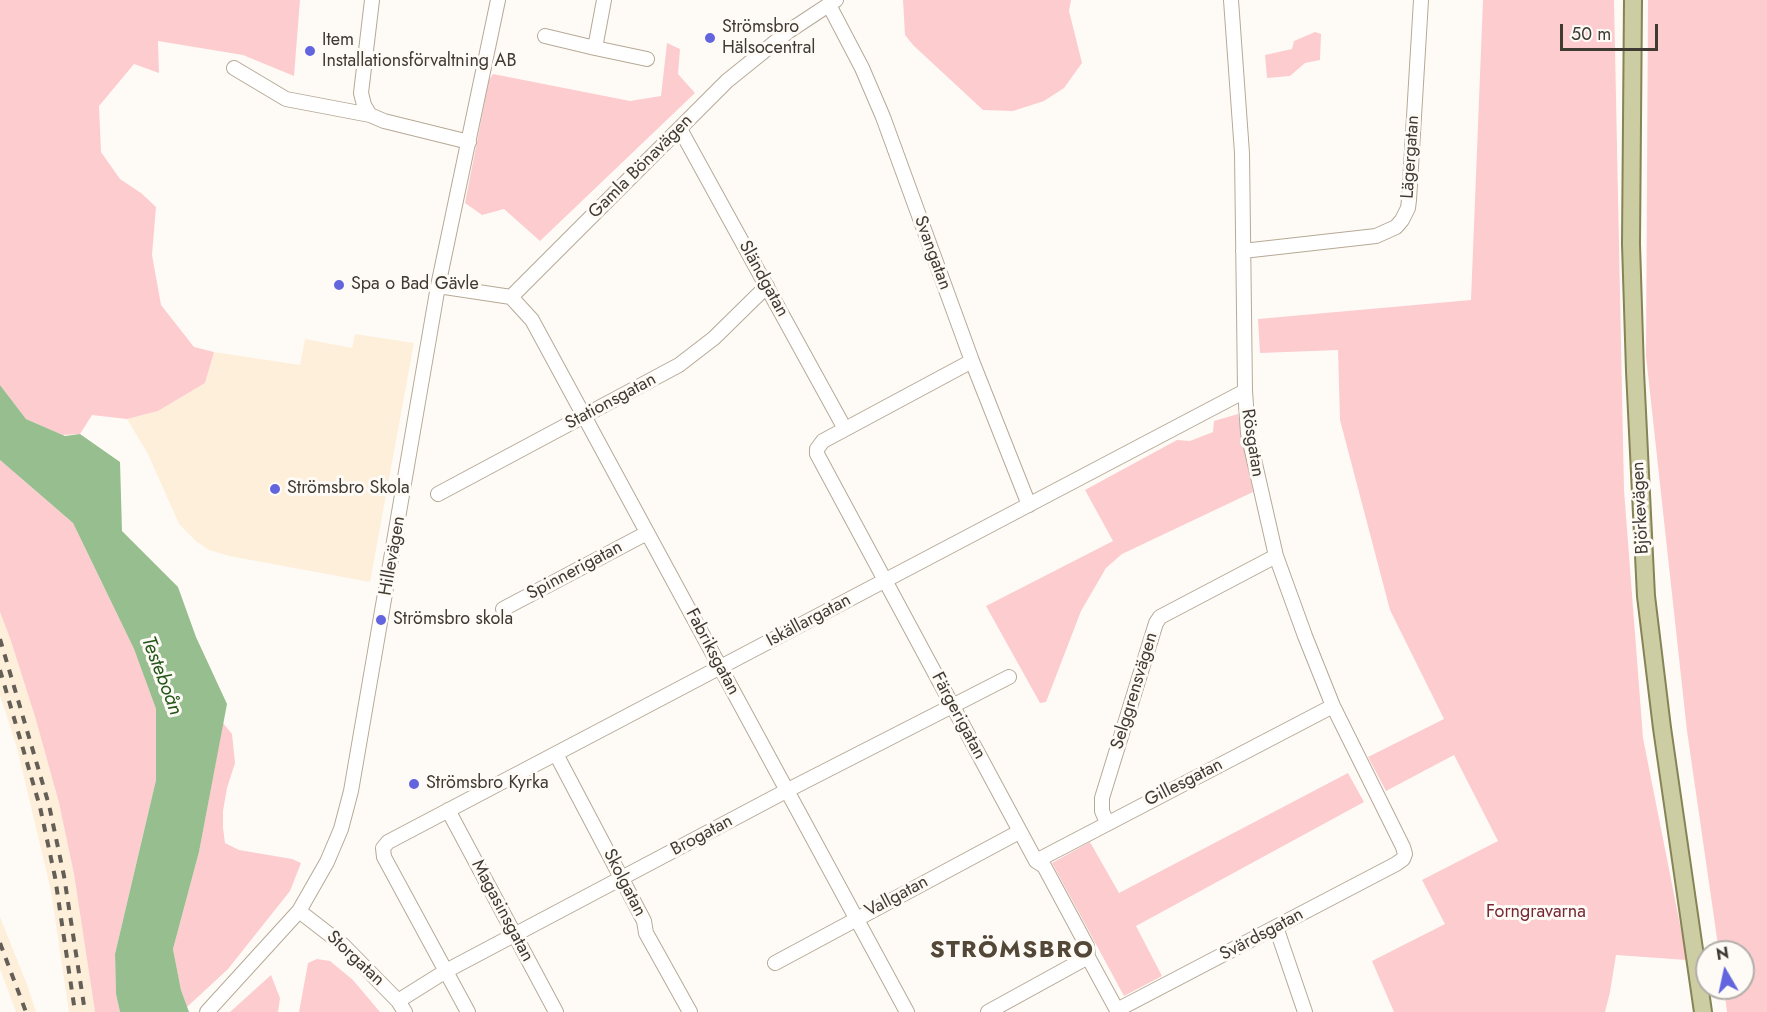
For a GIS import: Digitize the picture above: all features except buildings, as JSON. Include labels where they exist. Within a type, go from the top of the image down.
[{"type":"main road","name":"Björkevägen","points":[[1633,0],[1631,243],[1646,596],[1703,1012]]},
{"type":"street","points":[[370,115],[361,93],[372,0]]},
{"type":"street","name":"Hillevägen","points":[[211,1008],[299,911],[331,854],[351,791],[438,286],[498,0]]},
{"type":"street","points":[[594,48],[604,0]]},
{"type":"street","name":"Rösgatan","points":[[1231,0],[1242,153],[1245,391],[1248,433],[1276,556],[1333,706],[1404,847],[1404,856]]},
{"type":"street","name":"Lägergatan","points":[[1243,251],[1376,236],[1396,226],[1402,220],[1409,200],[1421,0]]},
{"type":"street","name":"Gamla Bönavägen","points":[[511,297],[727,81],[789,31],[833,2]]},
{"type":"street","name":"Svangatan","points":[[833,2],[883,117],[972,361],[1029,505]]},
{"type":"street","points":[[545,36],[647,59]]},
{"type":"street","points":[[234,68],[286,99],[370,115],[384,121],[469,142]]},
{"type":"street","name":"Sländgatan","points":[[680,129],[846,429]]},
{"type":"street","points":[[438,286],[511,297]]},
{"type":"street","name":"Stationsgatan","points":[[438,494],[679,365],[714,338],[767,286]]},
{"type":"street","name":"Fabriksgatan","points":[[511,297],[532,320],[907,1012]]},
{"type":"street","points":[[846,429],[972,361]]},
{"type":"street","name":"Iskällargatan","points":[[446,971],[384,857],[383,848],[388,842],[1245,391]]},
{"type":"street","name":"Färgerigatan","points":[[846,429],[823,441],[819,445],[817,454],[1019,832],[1036,861],[1044,866],[1087,946],[1088,957],[1117,1011]]},
{"type":"street","name":"Spinnerigatan","points":[[503,609],[647,532]]},
{"type":"street","name":"Selggrensvägen","points":[[1107,823],[1102,811],[1102,798],[1156,623],[1165,613],[1276,556]]},
{"type":"street","name":"Brogatan","points":[[401,1006],[446,971],[786,791],[1009,677]]},
{"type":"street","name":"Gillesgatan","points":[[1036,861],[1333,706]]},
{"type":"street","name":"Skolgatan","points":[[556,754],[644,921],[646,933],[690,1012]]},
{"type":"street","name":"Magasinsgatan","points":[[448,810],[556,1012]]},
{"type":"street","name":"Vallgatan","points":[[775,963],[1019,832]]},
{"type":"street","name":"Svärdsgatan","points":[[1117,1011],[1396,864],[1404,856]]},
{"type":"street","name":"Storgatan","points":[[299,911],[343,945],[401,1006]]},
{"type":"street","points":[[1276,927],[1305,1012]]},
{"type":"street","points":[[988,1012],[1088,957]]},
{"type":"street","points":[[446,971],[468,1012]]},
{"type":"shaded area","name":"Strömsbro Skola","points":[[355,334],[414,343],[370,582],[229,556],[209,550],[197,542],[179,524],[148,454],[127,419],[158,411],[205,383],[214,352],[300,365],[305,339],[352,348]]},
{"type":"shaded area","points":[[0,612],[36,720],[59,803],[74,874],[95,1012],[69,1012],[51,891],[17,748],[0,695]]},
{"type":"shaded area","points":[[0,917],[36,1012],[16,1012],[0,969]]},
{"type":"green space","points":[[0,0],[300,0],[294,76],[243,55],[158,41],[159,73],[134,64],[99,106],[101,152],[120,179],[141,193],[156,207],[152,255],[161,305],[194,347],[214,352],[205,383],[158,411],[127,419],[92,415],[80,434],[62,435],[26,419],[0,385]]},
{"type":"green space","points":[[903,0],[1071,0],[1069,11],[1082,63],[1064,88],[1044,101],[1013,111],[983,110],[905,35]]},
{"type":"green space","name":"Forngravarna","points":[[1483,0],[1614,0],[1624,490],[1643,738],[1687,960],[1616,955],[1605,1012],[1394,1012],[1372,961],[1445,924],[1422,880],[1498,841],[1454,755],[1386,791],[1368,757],[1444,719],[1390,610],[1340,420],[1338,350],[1260,353],[1258,319],[1471,300]]},
{"type":"green space","points":[[1648,0],[1767,0],[1767,1012],[1727,1012],[1726,1000],[1755,1000],[1755,940],[1717,940],[1687,731],[1646,356]]},
{"type":"green space","points":[[1315,32],[1321,34],[1320,60],[1305,63],[1290,76],[1267,78],[1265,55],[1292,49],[1294,41]]},
{"type":"green space","points":[[667,43],[680,49],[678,74],[695,93],[540,241],[504,209],[482,215],[465,203],[489,80],[493,74],[630,101],[661,96]]},
{"type":"green space","points":[[1238,414],[1253,492],[1122,554],[1106,568],[1081,611],[1046,702],[1040,703],[986,606],[1113,541],[1085,490],[1177,440],[1190,441],[1213,432],[1214,421]]},
{"type":"green space","points":[[0,460],[73,523],[134,649],[156,709],[156,780],[115,954],[116,994],[120,1012],[95,1012],[74,874],[59,803],[36,720],[0,612]]},
{"type":"green space","points":[[223,723],[232,734],[235,763],[223,811],[225,843],[239,850],[292,859],[301,863],[290,891],[228,969],[187,1007],[181,990],[173,949],[199,852]]},
{"type":"green space","points":[[1348,773],[1364,802],[1136,926],[1162,976],[1124,996],[1052,863],[1090,842],[1119,893]]},
{"type":"green space","points":[[317,959],[330,961],[353,980],[380,1012],[299,1012],[308,963]]},
{"type":"green space","points":[[271,975],[280,998],[278,1012],[230,1012]]},
{"type":"water","name":"Testeboån","points":[[0,385],[26,419],[65,436],[80,434],[120,462],[122,531],[178,587],[196,637],[227,704],[199,852],[173,949],[181,990],[189,1012],[120,1012],[116,994],[115,954],[156,780],[156,709],[134,649],[73,523],[0,460]]},
{"type":"railway","points":[[0,639],[49,805],[64,876],[85,1012]]},
{"type":"railway","points":[[0,670],[40,807],[55,877],[75,1012]]},
{"type":"railway","points":[[0,943],[26,1012]]},
{"type":"place","name":"Strömsbro Hälsocentral","points":[[710,38]]},
{"type":"place","name":"Item Installationsförvaltning AB","points":[[310,51]]},
{"type":"place","name":"Spa o Bad Gävle","points":[[339,285]]},
{"type":"place","name":"Strömsbro Skola","points":[[275,489]]},
{"type":"place","name":"Strömsbro skola","points":[[381,620]]},
{"type":"place","name":"Strömsbro Kyrka","points":[[414,784]]},
{"type":"district","name":"STRÖMSBRO","points":[[1012,951]]}]
